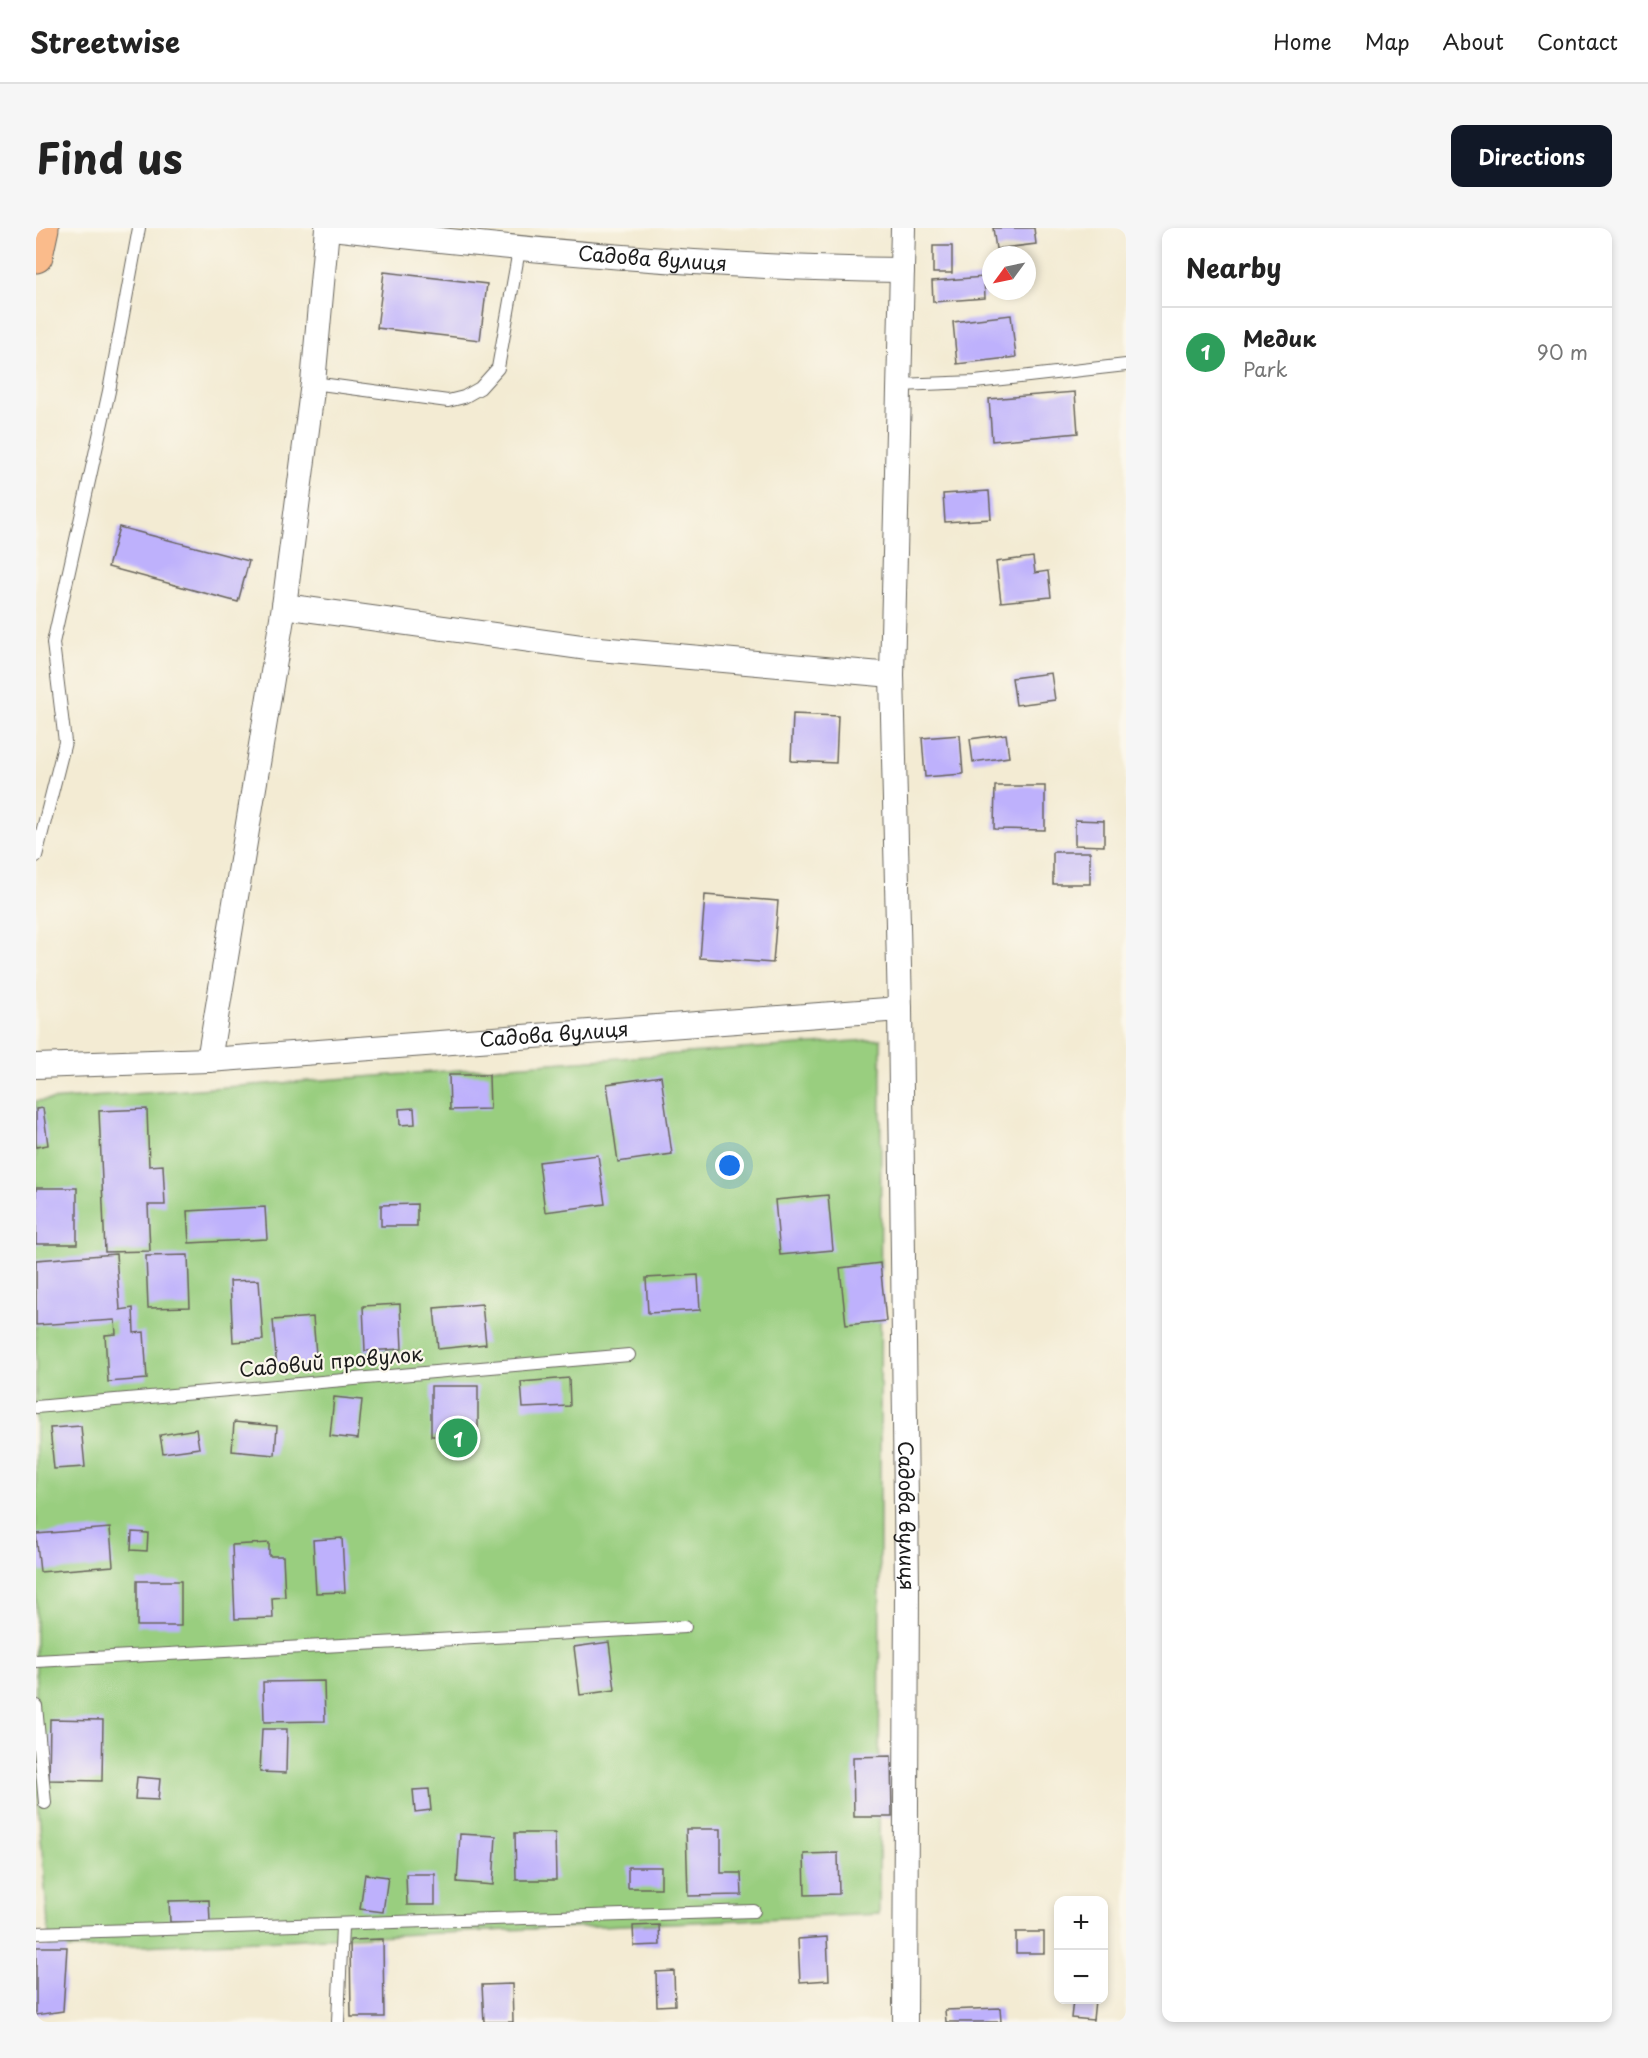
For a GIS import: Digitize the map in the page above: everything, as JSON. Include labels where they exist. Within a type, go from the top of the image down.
[{"type":"highway","points":[[36,255],[42,228]]},
{"type":"street","points":[[208,1060],[285,606],[313,383],[327,228]]},
{"type":"street","name":"Садова вулиця","points":[[332,228],[519,250],[794,269],[902,270]]},
{"type":"street","name":"Садова вулиця","points":[[903,228],[892,675],[900,1009],[908,1587],[905,2022]]},
{"type":"street","points":[[285,606],[588,648],[892,675]]},
{"type":"street","name":"Садова вулиця","points":[[36,1066],[208,1060],[900,1009]]},
{"type":"lane","points":[[36,856],[65,742],[53,643],[108,391],[139,228]]},
{"type":"lane","points":[[313,383],[448,401],[464,398],[480,388],[498,368],[519,250]]},
{"type":"lane","points":[[899,384],[975,382],[1126,365]]},
{"type":"lane","name":"Садовий провулок","points":[[36,1407],[629,1355]]},
{"type":"lane","points":[[36,1660],[685,1627]]},
{"type":"lane","points":[[36,1706],[45,1803]]},
{"type":"lane","points":[[36,1933],[342,1926],[754,1911]]},
{"type":"lane","points":[[338,2022],[342,1926]]},
{"type":"green space","points":[[881,1039],[879,1914],[50,1950],[36,1775],[36,1101]]},
{"type":"building","points":[[993,228],[1034,228],[1036,244],[996,246]]},
{"type":"building","points":[[933,246],[952,246],[952,273],[933,273]]},
{"type":"building","points":[[384,272],[487,284],[480,340],[377,328]]},
{"type":"building","points":[[982,277],[982,298],[933,302],[932,281]]},
{"type":"building","points":[[1011,315],[1016,357],[957,364],[953,322]]},
{"type":"building","points":[[1075,392],[1078,433],[992,441],[989,399]]},
{"type":"building","points":[[989,491],[991,519],[945,522],[943,494]]},
{"type":"building","points":[[119,527],[249,561],[238,602],[108,567]]},
{"type":"building","points":[[1033,557],[1035,573],[1048,571],[1051,597],[1001,602],[996,562]]},
{"type":"building","points":[[1051,673],[1055,700],[1016,705],[1012,678]]},
{"type":"building","points":[[793,714],[838,716],[836,763],[791,761]]},
{"type":"building","points":[[1006,734],[1009,757],[973,762],[970,739]]},
{"type":"building","points":[[960,735],[963,774],[925,777],[922,738]]},
{"type":"building","points":[[995,786],[1045,786],[1045,830],[994,829]]},
{"type":"building","points":[[1075,820],[1104,821],[1104,846],[1075,845]]},
{"type":"building","points":[[1053,852],[1090,852],[1090,884],[1053,884]]},
{"type":"building","points":[[705,895],[778,901],[773,963],[700,958]]},
{"type":"building","points":[[449,1075],[489,1075],[490,1109],[450,1110]]},
{"type":"building","points":[[661,1076],[672,1154],[618,1162],[607,1084]]},
{"type":"building","points":[[43,1108],[48,1145],[36,1147],[36,1109]]},
{"type":"building","points":[[414,1108],[415,1124],[400,1125],[399,1109]]},
{"type":"building","points":[[147,1109],[149,1166],[163,1165],[165,1205],[148,1205],[150,1251],[105,1252],[99,1111]]},
{"type":"building","points":[[598,1155],[605,1204],[545,1212],[539,1162]]},
{"type":"building","points":[[36,1188],[77,1188],[77,1244],[36,1244]]},
{"type":"building","points":[[828,1195],[833,1250],[780,1255],[775,1200]]},
{"type":"building","points":[[417,1204],[417,1226],[381,1226],[381,1205]]},
{"type":"building","points":[[265,1207],[267,1239],[189,1243],[187,1211]]},
{"type":"building","points":[[116,1254],[120,1310],[133,1308],[134,1333],[144,1332],[147,1379],[108,1382],[105,1335],[116,1334],[115,1320],[36,1325],[36,1260]]},
{"type":"building","points":[[188,1255],[190,1307],[148,1308],[146,1256]]},
{"type":"building","points":[[880,1263],[886,1321],[846,1325],[840,1268]]},
{"type":"building","points":[[698,1275],[700,1310],[648,1313],[646,1278]]},
{"type":"building","points":[[259,1280],[263,1340],[233,1342],[230,1281]]},
{"type":"building","points":[[400,1304],[402,1349],[365,1351],[363,1306]]},
{"type":"building","points":[[482,1304],[486,1344],[438,1349],[434,1308]]},
{"type":"building","points":[[313,1317],[317,1367],[277,1370],[273,1320]]},
{"type":"building","points":[[569,1378],[570,1406],[523,1408],[521,1382]]},
{"type":"building","points":[[431,1386],[478,1386],[478,1436],[431,1436]]},
{"type":"building","points":[[334,1397],[362,1400],[358,1439],[330,1436]]},
{"type":"building","points":[[234,1422],[277,1426],[275,1455],[232,1451]]},
{"type":"building","points":[[81,1426],[85,1467],[54,1469],[50,1428]]},
{"type":"building","points":[[196,1429],[199,1448],[163,1453],[160,1435]]},
{"type":"building","points":[[110,1528],[113,1566],[40,1572],[36,1534]]},
{"type":"building","points":[[132,1532],[148,1533],[147,1551],[131,1550]]},
{"type":"building","points":[[342,1538],[345,1592],[316,1593],[313,1540]]},
{"type":"building","points":[[269,1543],[269,1556],[283,1556],[285,1597],[272,1598],[273,1618],[235,1619],[232,1545]]},
{"type":"building","points":[[137,1581],[181,1581],[181,1626],[137,1626]]},
{"type":"building","points":[[609,1642],[615,1690],[580,1695],[574,1647]]},
{"type":"building","points":[[324,1681],[325,1721],[264,1722],[263,1682]]},
{"type":"building","points":[[50,1719],[103,1720],[102,1781],[49,1780]]},
{"type":"building","points":[[262,1729],[287,1729],[286,1773],[260,1772]]},
{"type":"building","points":[[891,1756],[892,1817],[854,1817],[853,1757]]},
{"type":"building","points":[[137,1777],[160,1779],[158,1800],[135,1799]]},
{"type":"building","points":[[429,1789],[431,1810],[415,1812],[413,1790]]},
{"type":"building","points":[[686,1829],[721,1829],[721,1873],[741,1873],[742,1895],[688,1896]]},
{"type":"building","points":[[515,1833],[555,1833],[556,1880],[516,1880]]},
{"type":"building","points":[[460,1834],[496,1836],[493,1885],[457,1882]]},
{"type":"building","points":[[838,1853],[839,1894],[805,1895],[804,1854]]},
{"type":"building","points":[[628,1867],[661,1867],[661,1888],[628,1888]]},
{"type":"building","points":[[365,1874],[388,1877],[383,1912],[360,1909]]},
{"type":"building","points":[[406,1874],[435,1874],[435,1905],[407,1905]]},
{"type":"building","points":[[209,1900],[210,1922],[170,1922],[169,1901]]},
{"type":"building","points":[[659,1925],[660,1945],[634,1946],[633,1926]]},
{"type":"building","points":[[1016,1932],[1044,1932],[1044,1953],[1016,1953]]},
{"type":"building","points":[[827,1937],[829,1980],[800,1982],[798,1939]]},
{"type":"building","points":[[383,1939],[384,2017],[351,2017],[350,1940]]},
{"type":"building","points":[[36,1947],[67,1947],[63,2011],[36,2015]]},
{"type":"building","points":[[674,1971],[675,2005],[657,2006],[656,1972]]},
{"type":"building","points":[[512,1984],[513,2022],[484,2022],[482,1985]]},
{"type":"building","points":[[1073,2004],[1095,2004],[1093,2020],[1071,2018]]},
{"type":"building","points":[[1000,2008],[1001,2022],[946,2022],[945,2010]]},
{"type":"place","name":"Медик","points":[[458,1438]]}]
